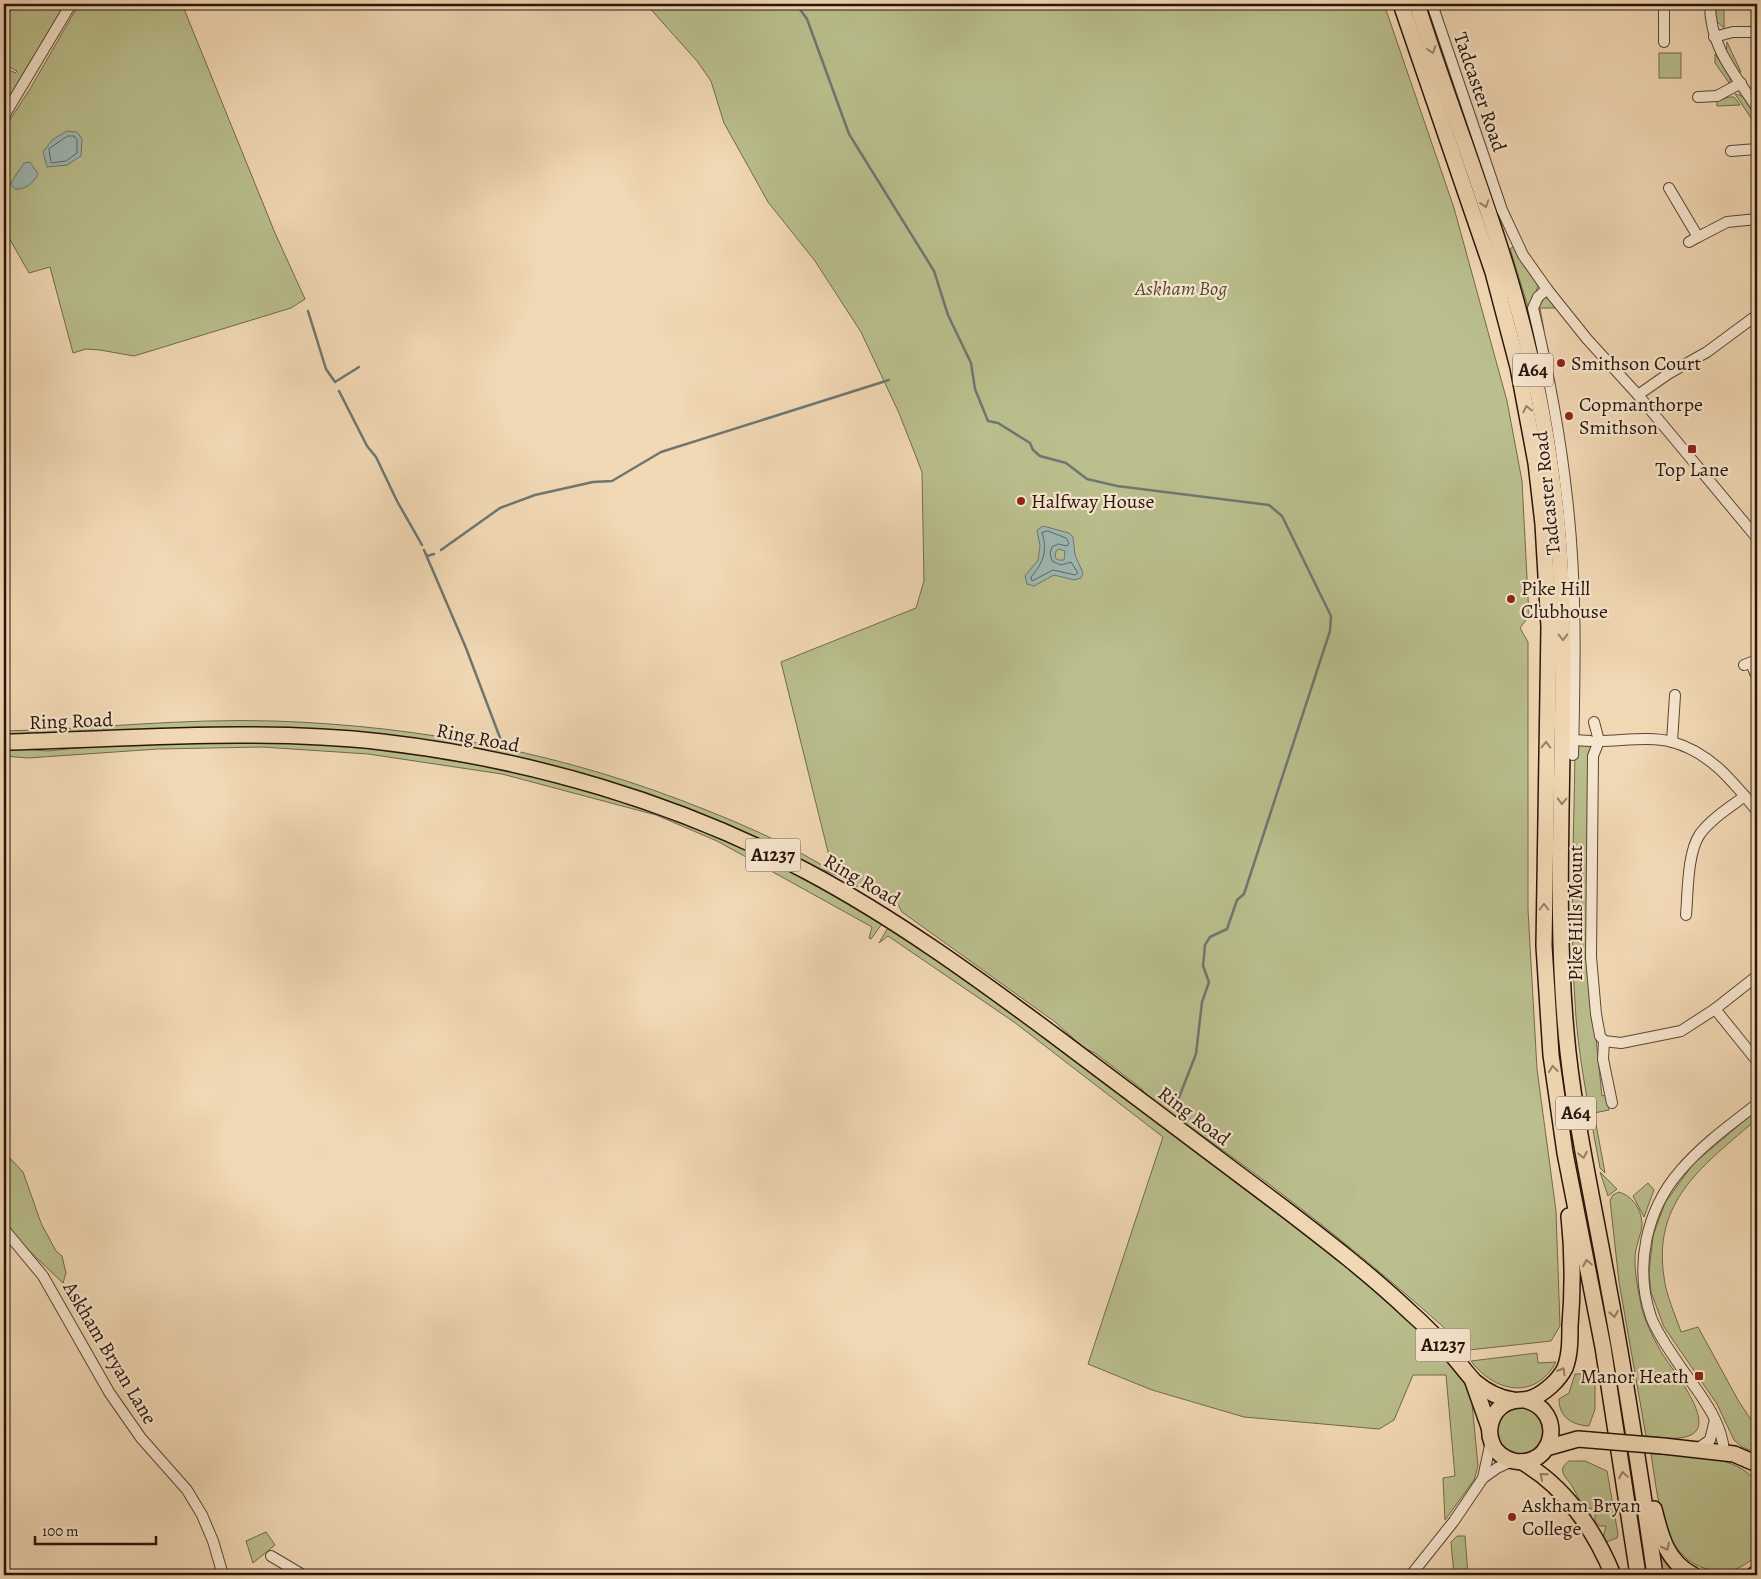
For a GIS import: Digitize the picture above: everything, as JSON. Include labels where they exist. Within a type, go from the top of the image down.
[{"type":"highway","name":"A64","points":[[1401,4],[1498,289],[1518,367],[1536,463],[1543,524],[1549,627],[1544,955],[1551,1055],[1568,1169],[1603,1347],[1638,1575]]},
{"type":"highway","name":"A64","points":[[1417,4],[1507,269],[1534,376],[1551,466],[1558,524],[1562,628],[1561,941],[1568,1049],[1582,1151],[1621,1354],[1656,1575]]},
{"type":"highway","name":"Ring Road","points":[[4,742],[233,736],[336,738],[383,742],[460,754],[532,769],[687,816],[740,838],[806,870],[889,918],[992,989],[1348,1257],[1429,1330],[1472,1379],[1498,1397],[1519,1400]]},
{"type":"highway","points":[[1568,1169],[1567,1202],[1572,1247],[1573,1291],[1567,1361],[1555,1381],[1537,1395],[1519,1400],[1497,1410],[1490,1434],[1501,1456],[1517,1461],[1546,1478],[1573,1507],[1595,1539],[1613,1575]]},
{"type":"highway","name":"Ring Road","points":[[1472,1379],[1490,1434]]},
{"type":"highway","points":[[1519,1400],[1538,1405],[1550,1422],[1584,1440]]},
{"type":"highway","points":[[1517,1461],[1536,1458],[1546,1448],[1551,1436],[1550,1422]]},
{"type":"highway","points":[[1546,1448],[1584,1440],[1724,1452],[1746,1458],[1757,1464]]},
{"type":"highway","points":[[1639,1468],[1649,1490],[1665,1546],[1679,1566],[1693,1575]]},
{"type":"street","points":[[4,116],[71,4]]},
{"type":"street","name":"Tadcaster Road","points":[[1432,4],[1510,230],[1523,255],[1547,289],[1538,297],[1533,308],[1555,410],[1568,504],[1574,597],[1573,755]]},
{"type":"street","points":[[1664,4],[1664,42]]},
{"type":"street","points":[[1710,4],[1714,37],[1722,55],[1757,108]]},
{"type":"street","points":[[1714,37],[1733,32],[1757,32]]},
{"type":"street","points":[[1698,97],[1717,96],[1741,84]]},
{"type":"street","points":[[1732,151],[1757,148]]},
{"type":"street","points":[[1669,188],[1693,239],[1727,222],[1757,219]]},
{"type":"street","points":[[1547,289],[1757,538]]},
{"type":"street","points":[[1638,395],[1668,374],[1707,352],[1757,315]]},
{"type":"street","points":[[1672,742],[1675,695]]},
{"type":"street","name":"Pike Hills Mount","points":[[1594,722],[1591,957],[1596,1014],[1600,1036],[1604,1041],[1603,1059],[1612,1103]]},
{"type":"street","points":[[1574,740],[1672,742],[1708,758],[1720,768],[1757,811]]},
{"type":"street","points":[[1686,915],[1691,862],[1696,842],[1707,827],[1745,796]]},
{"type":"street","points":[[1604,1041],[1621,1043],[1681,1032],[1715,1010],[1757,976]]},
{"type":"street","points":[[1715,1010],[1757,1061]]},
{"type":"street","points":[[1724,1452],[1721,1433],[1715,1420],[1665,1344],[1652,1317],[1644,1279],[1646,1242],[1656,1209],[1669,1185],[1680,1170],[1694,1156],[1757,1104]]},
{"type":"street","name":"Askham Bryan Lane","points":[[4,1229],[43,1276],[109,1392],[140,1438],[187,1490],[209,1532],[223,1575]]},
{"type":"street","points":[[1697,1449],[1710,1440],[1715,1420]]},
{"type":"street","points":[[1483,1478],[1490,1434]]},
{"type":"street","points":[[1411,1575],[1454,1521],[1483,1478],[1497,1468],[1517,1461]]},
{"type":"street","points":[[271,1556],[303,1575]]},
{"type":"green space","points":[[4,4],[67,4],[4,111],[4,67],[15,73],[17,71],[4,64]]},
{"type":"green space","points":[[79,4],[182,4],[275,233],[305,299],[291,308],[134,356],[86,349],[73,353],[50,267],[29,273],[8,236],[9,232],[4,221],[4,129],[30,89]]},
{"type":"green space","name":"Askham Bog","points":[[646,4],[1384,4],[1454,208],[1507,401],[1522,481],[1529,616],[1520,628],[1528,642],[1528,910],[1537,1069],[1556,1211],[1560,1326],[1551,1341],[1469,1350],[1392,1282],[1272,1186],[1146,1097],[1142,1089],[1095,1053],[1084,1048],[1055,1022],[902,912],[896,901],[875,895],[827,871],[816,868],[672,805],[374,737],[4,737],[4,731],[240,720],[330,724],[440,737],[494,746],[548,759],[654,790],[755,830],[803,854],[833,872],[781,662],[916,608],[924,581],[922,472],[899,413],[861,332],[815,261],[768,202],[724,123],[711,81],[697,61]]},
{"type":"green space","points":[[1715,4],[1724,4],[1724,28],[1715,20]]},
{"type":"green space","points":[[1727,42],[1741,72],[1739,72],[1726,54]]},
{"type":"green space","points":[[1659,53],[1681,53],[1681,78],[1659,78]]},
{"type":"green space","points":[[1715,54],[1730,75],[1730,84],[1715,63]]},
{"type":"green space","points":[[1735,94],[1745,98],[1752,106],[1757,127]]},
{"type":"green space","points":[[1734,97],[1740,105],[1717,106],[1717,101]]},
{"type":"green space","points":[[1514,246],[1538,286],[1529,310],[1510,249]]},
{"type":"green space","points":[[1545,297],[1548,298],[1555,308],[1540,308],[1544,330],[1542,328],[1539,308]]},
{"type":"green space","points":[[315,743],[414,752],[507,769],[598,793],[687,823],[730,841],[789,869],[884,921],[871,939],[869,938],[872,927],[717,841],[656,815],[502,774],[368,754],[262,747],[158,749],[28,758],[4,756],[4,748],[48,751],[115,744]]},
{"type":"green space","points":[[1581,744],[1594,745],[1591,990],[1602,1096],[1606,1095],[1609,1110],[1594,1113],[1605,1173],[1600,1168],[1583,1074],[1574,985],[1572,884],[1575,751]]},
{"type":"green space","points":[[889,926],[1003,1004],[1346,1264],[1409,1321],[1459,1374],[1471,1393],[1478,1466],[1474,1480],[1445,1520],[1443,1478],[1455,1476],[1446,1375],[1413,1375],[1394,1420],[1379,1429],[1244,1417],[1152,1390],[1088,1364],[1163,1137],[1014,1022],[888,936],[879,943]]},
{"type":"green space","points":[[1757,1110],[1757,1119],[1702,1168],[1686,1186],[1674,1205],[1666,1226],[1662,1250],[1665,1284],[1681,1332],[1698,1327],[1738,1400],[1757,1429],[1757,1453],[1742,1447],[1734,1440],[1717,1404],[1664,1327],[1651,1292],[1649,1273],[1653,1236],[1665,1203],[1693,1164]]},
{"type":"green space","points":[[4,1152],[23,1172],[41,1223],[56,1251],[62,1256],[66,1273],[63,1283],[21,1243],[4,1222]]},
{"type":"green space","points":[[1600,1172],[1617,1189],[1608,1196]]},
{"type":"green space","points":[[1648,1183],[1654,1190],[1644,1217],[1633,1196]]},
{"type":"green space","points":[[1619,1192],[1628,1196],[1640,1212],[1642,1226],[1635,1255],[1635,1266],[1644,1317],[1660,1350],[1689,1393],[1699,1418],[1698,1428],[1686,1437],[1646,1436],[1619,1282],[1610,1200],[1613,1195]]},
{"type":"green space","points":[[1537,1353],[1538,1363],[1556,1362],[1537,1383],[1526,1387],[1514,1388],[1491,1380],[1480,1372],[1471,1361]]},
{"type":"green space","points":[[1575,1374],[1584,1374],[1595,1384],[1595,1409],[1589,1426],[1572,1422],[1561,1411],[1559,1399],[1569,1393]]},
{"type":"green space","points":[[1525,1408],[1529,1409],[1539,1418],[1542,1422],[1542,1440],[1533,1450],[1525,1454],[1515,1454],[1507,1450],[1498,1440],[1497,1426],[1501,1418],[1511,1409]]},
{"type":"green space","points":[[1651,1454],[1709,1458],[1737,1466],[1748,1473],[1757,1483],[1756,1556],[1746,1564],[1735,1569],[1718,1571],[1694,1564],[1681,1553],[1671,1540],[1664,1524]]},
{"type":"green space","points":[[1569,1461],[1585,1461],[1607,1471],[1618,1534],[1617,1538],[1606,1542],[1603,1538],[1606,1526],[1600,1526],[1595,1522],[1595,1514],[1592,1509],[1582,1503],[1563,1473],[1563,1467]]},
{"type":"green space","points":[[266,1532],[275,1545],[253,1563],[246,1541]]},
{"type":"green space","points":[[1457,1536],[1465,1536],[1468,1575],[1454,1575],[1451,1542]]},
{"type":"green space","points":[[1662,1553],[1682,1575],[1661,1575],[1658,1555]]},
{"type":"water","points":[[67,131],[77,132],[82,139],[81,156],[67,165],[47,167],[43,152],[52,140]]},
{"type":"water","points":[[30,162],[38,174],[32,183],[26,187],[15,189],[11,184],[12,181],[24,163]]},
{"type":"water","points":[[1043,526],[1069,533],[1073,537],[1075,555],[1083,573],[1081,578],[1074,580],[1054,575],[1034,586],[1027,584],[1025,576],[1038,560],[1040,546],[1037,530]],"holes":[[[1059,549],[1065,551],[1064,560],[1058,560],[1055,557],[1056,551]]]},
{"type":"waterway","points":[[796,4],[807,19],[849,134],[934,271],[948,315],[971,363],[975,389],[988,421],[998,423],[1030,443],[1033,450],[1040,456],[1066,463],[1087,479],[1117,486],[1269,505],[1282,516],[1331,616],[1330,631],[1244,894],[1237,900],[1227,929],[1210,937],[1205,945],[1203,966],[1209,982],[1202,1002],[1196,1054],[1176,1105]]},
{"type":"waterway","points":[[308,311],[326,369],[335,382],[359,367]]},
{"type":"waterway","points":[[441,550],[500,508],[535,495],[593,482],[612,481],[661,452],[889,380]]},
{"type":"waterway","points":[[339,391],[422,545]]},
{"type":"waterway","points":[[424,550],[466,648],[502,743]]},
{"type":"waterway","points":[[427,556],[434,554]]},
{"type":"place","name":"Smithson Court","points":[[1561,363]]},
{"type":"place","name":"Copmanthorpe Smithson","points":[[1569,416]]},
{"type":"place","name":"Top Lane","points":[[1692,449]]},
{"type":"place","name":"Halfway House","points":[[1021,501]]},
{"type":"place","name":"Pike Hill Clubhouse","points":[[1511,599]]},
{"type":"place","name":"Manor Heath","points":[[1699,1376]]},
{"type":"place","name":"Askham Bryan College","points":[[1512,1517]]}]
